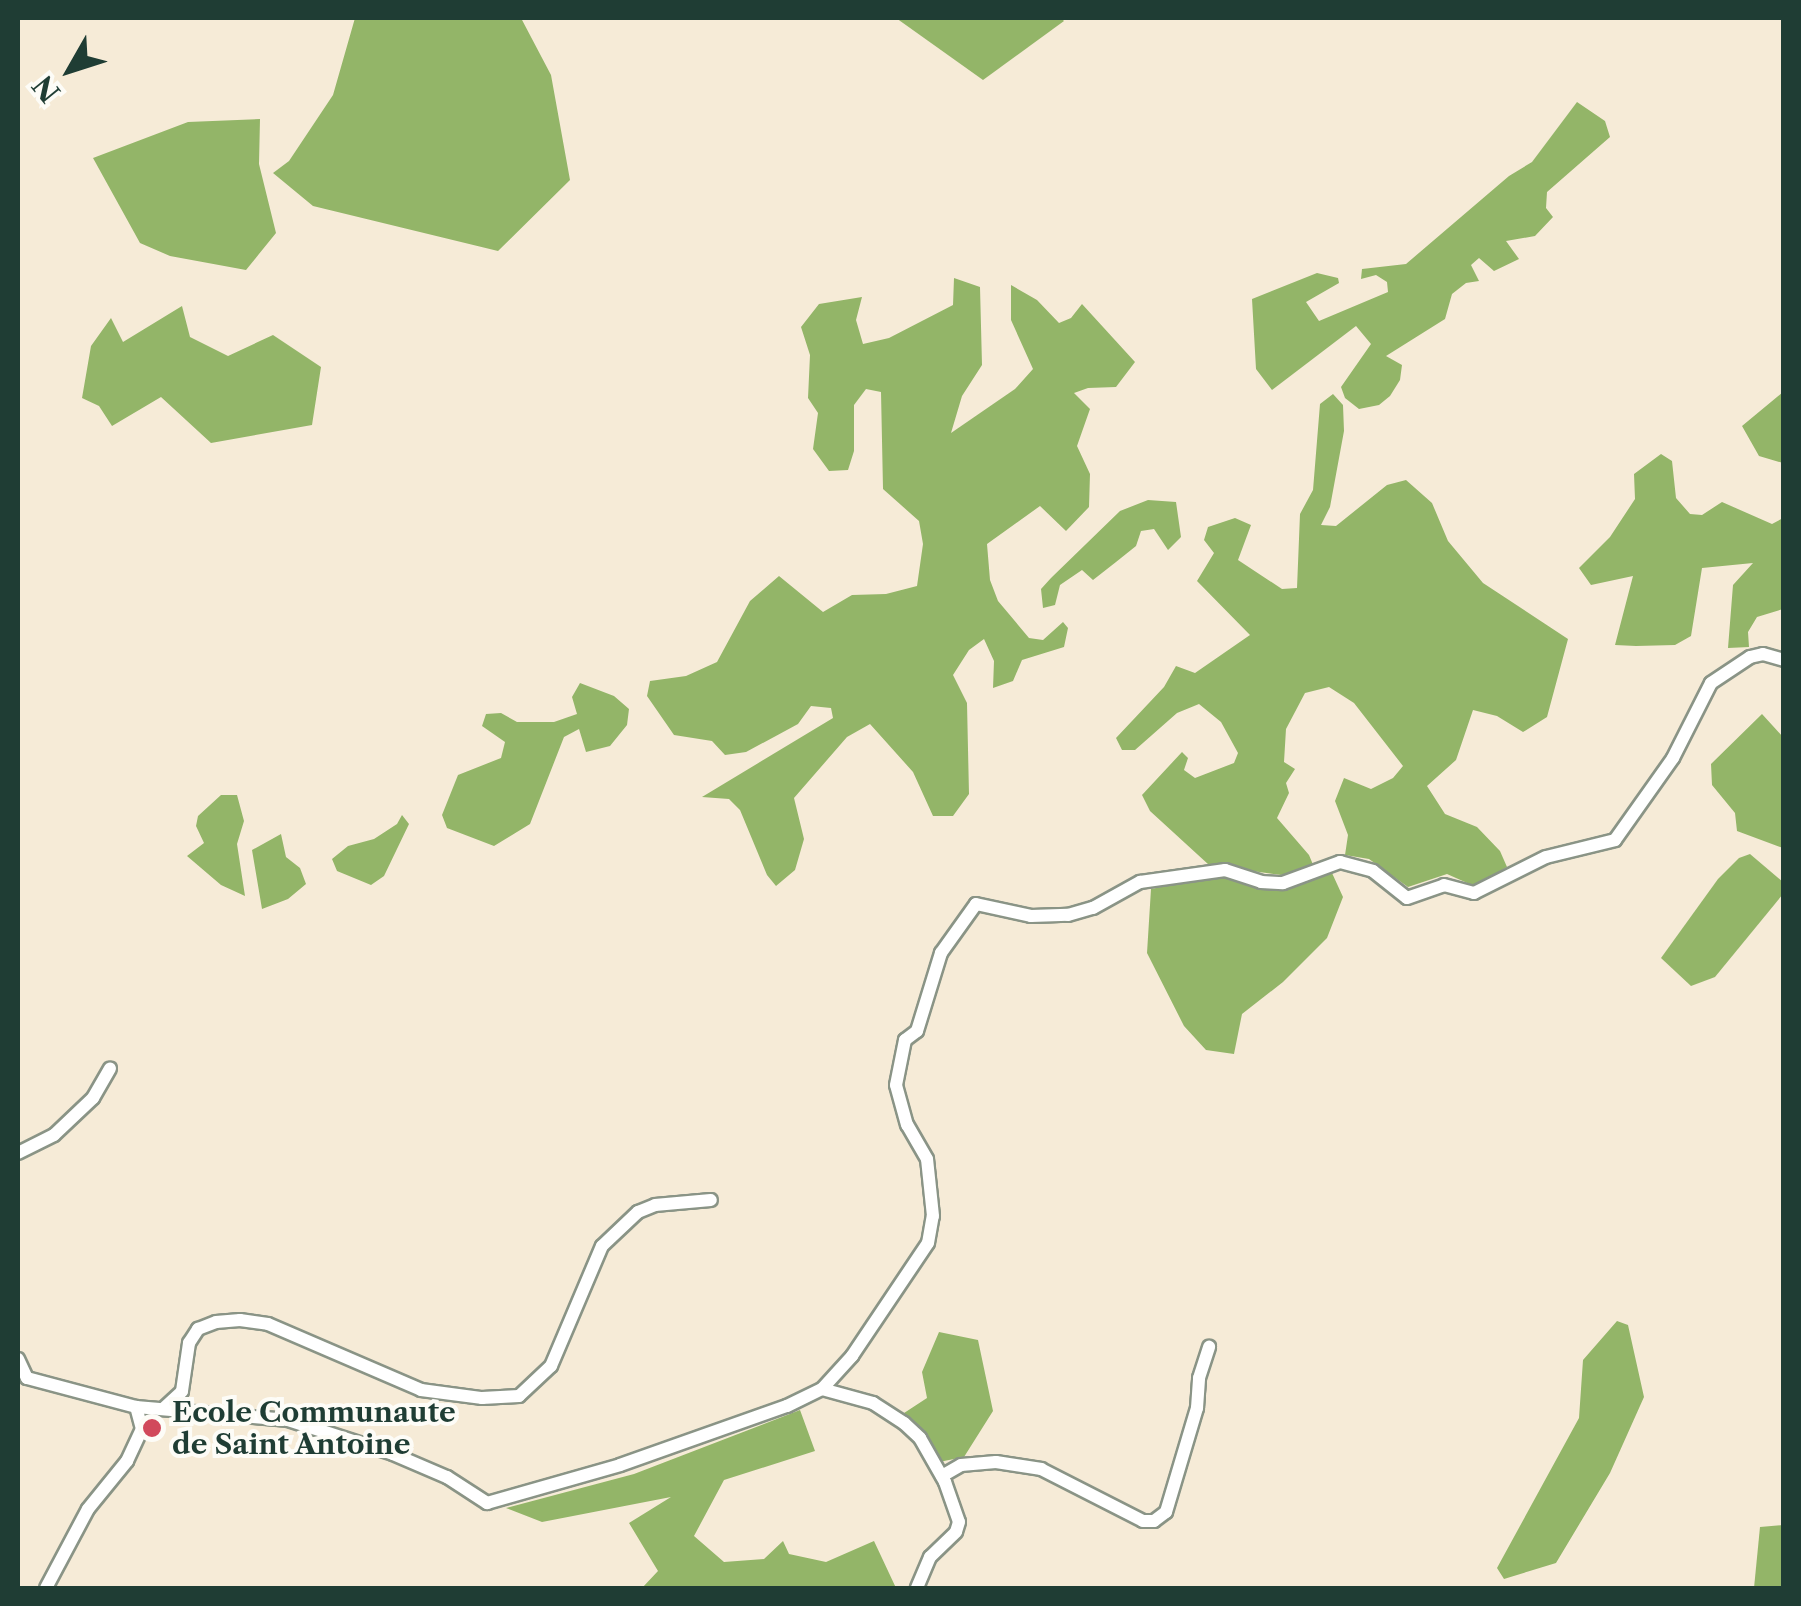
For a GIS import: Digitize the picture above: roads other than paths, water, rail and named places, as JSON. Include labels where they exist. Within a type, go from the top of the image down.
[{"type":"street","points":[[18,1359],[27,1378],[136,1407],[288,1420],[393,1454],[447,1478],[487,1503],[620,1465],[787,1406],[822,1389],[852,1356],[928,1242],[933,1216],[927,1159],[907,1125],[896,1085],[905,1040],[917,1031],[941,953],[976,904],[1031,916],[1068,915],[1093,908],[1128,886],[1155,879],[1225,870],[1261,882],[1283,883],[1340,862],[1373,871],[1407,898],[1444,885],[1474,893],[1546,857],[1616,840],[1673,758],[1711,683],[1750,657],[1764,654],[1784,660]]},
{"type":"street","points":[[18,1153],[68,1122],[93,1098],[110,1068]]},
{"type":"street","points":[[163,1409],[182,1391],[189,1343],[198,1329],[240,1320],[268,1324],[420,1390],[482,1398],[518,1396],[551,1366],[602,1246],[638,1212],[655,1204],[712,1200]]},
{"type":"street","points":[[942,1476],[960,1465],[1040,1469],[1143,1520],[1154,1520],[1166,1512],[1198,1408],[1199,1378],[1209,1347]]},
{"type":"street","points":[[822,1389],[872,1403],[904,1423],[920,1438],[942,1476],[958,1522],[956,1532],[930,1557],[917,1588]]},
{"type":"street","points":[[46,1588],[88,1508],[127,1461],[142,1429],[136,1407]]},
{"type":"place","name":"Ecole Communaute de Saint Antoine","points":[[152,1428]]}]
